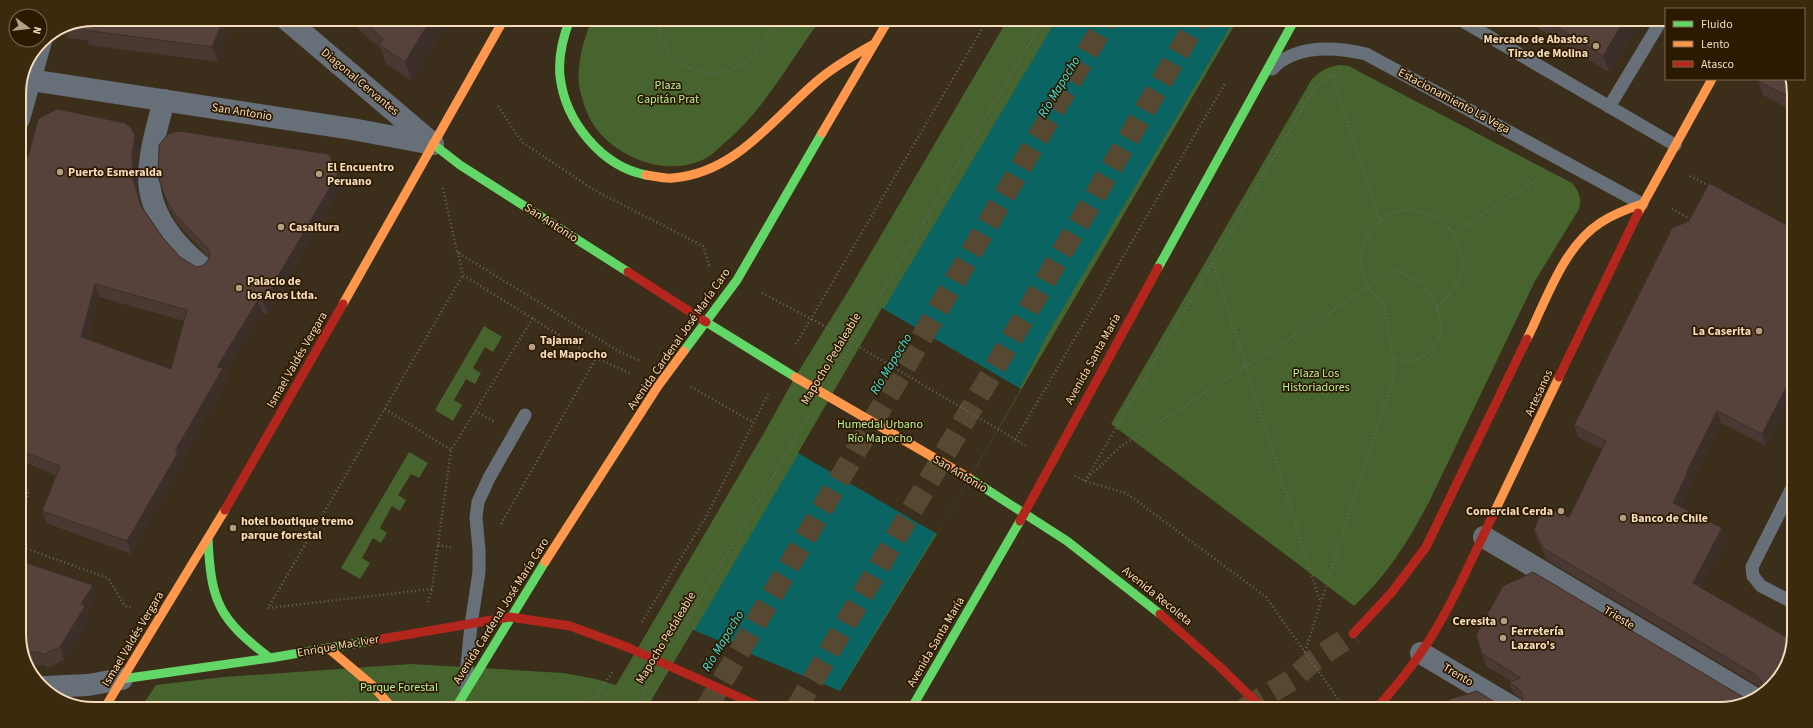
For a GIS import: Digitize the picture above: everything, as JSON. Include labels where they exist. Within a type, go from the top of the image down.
[{"type":"main road","name":"Ismael Valdés Vergara","points":[[108,702],[208,539],[500,26]]},
{"type":"main road","points":[[567,26],[563,34],[559,65],[561,87],[576,122],[594,147],[605,157],[621,166],[658,179],[680,179],[702,174],[731,159],[752,143],[817,81],[844,61],[874,44]]},
{"type":"main road","name":"Avenida Cardenal José María Caro","points":[[459,702],[510,617],[658,386],[737,280],[885,26]]},
{"type":"main road","name":"Avenida Santa María","points":[[915,702],[1024,514],[1051,461],[1291,26]]},
{"type":"main road","name":"Artesanos","points":[[1382,702],[1398,684],[1421,653],[1455,594],[1484,537],[1645,200],[1711,80]]},
{"type":"main road","name":"San Antonio","points":[[434,144],[460,165],[706,322],[795,377],[969,478],[1024,514]]},
{"type":"main road","points":[[1353,634],[1379,609],[1402,582],[1426,547],[1566,259],[1580,239],[1594,226],[1620,211],[1645,200]]},
{"type":"main road","name":"Avenida Recoleta","points":[[1024,514],[1079,550],[1129,588],[1184,633],[1256,702]]},
{"type":"main road","points":[[208,539],[211,579],[228,621],[254,646],[270,658]]},
{"type":"main road","name":"Enrique Mac Iver","points":[[122,679],[270,658],[510,617],[570,626],[627,648],[749,702]]},
{"type":"main road","points":[[328,648],[390,702]]},
{"type":"street","name":"Diagonal Cervantes","points":[[294,26],[434,144]]},
{"type":"street","name":"San Antonio","points":[[27,79],[352,129],[434,144]]},
{"type":"street","points":[[164,100],[151,163],[150,190],[155,206],[173,240],[188,256],[202,267]]},
{"type":"street","name":"Trieste","points":[[1484,537],[1749,695]]},
{"type":"street","name":"Trento","points":[[1421,653],[1503,702]]},
{"type":"street","name":"Enrique Mac Iver","points":[[51,687],[88,685],[122,679]]},
{"type":"lane","points":[[1471,26],[1675,146]]},
{"type":"lane","points":[[1608,107],[1658,26]]},
{"type":"lane","name":"Estacionamiento La Vega","points":[[1261,80],[1280,60],[1300,52],[1324,49],[1343,49],[1366,54],[1645,200]]},
{"type":"lane","points":[[464,694],[470,625],[478,572],[479,549],[476,517],[478,502],[489,478],[525,415]]},
{"type":"lane","points":[[1787,498],[1752,567],[1753,576],[1761,586],[1787,599]]},
{"type":"path","points":[[659,26],[665,46],[675,58],[687,67],[700,72],[715,73],[728,71],[742,65],[752,56],[771,26]]},
{"type":"path","name":"Mapocho Pedaleable","points":[[833,374],[1040,26]]},
{"type":"path","points":[[1324,49],[1380,222]]},
{"type":"path","points":[[1085,481],[1312,92],[1318,85],[1332,76],[1342,74]]},
{"type":"path","points":[[1015,440],[1226,80]]},
{"type":"path","points":[[498,106],[522,142],[594,190],[703,246],[708,266],[818,323],[1085,481],[1126,493],[1266,597],[1340,702]]},
{"type":"path","points":[[434,144],[457,252],[464,275],[596,358],[658,386]]},
{"type":"path","points":[[1665,162],[1713,188]]},
{"type":"path","points":[[1454,233],[1542,176],[1535,172]]},
{"type":"path","points":[[1645,200],[1696,223]]},
{"type":"path","points":[[1305,652],[1320,601],[1395,370],[1384,303],[1380,301],[1368,287],[1361,262],[1363,247],[1368,235],[1380,222],[1400,212],[1413,210],[1426,212],[1440,219],[1454,233],[1462,256],[1461,271],[1457,285],[1448,297],[1436,306]]},
{"type":"path","points":[[457,252],[620,352],[667,373],[753,422]]},
{"type":"path","points":[[1213,263],[1320,601]]},
{"type":"path","points":[[1085,481],[1120,447],[1396,270],[1424,285],[1441,318],[1437,342],[1429,352],[1418,359],[1405,361],[1393,359]]},
{"type":"path","points":[[432,589],[268,608],[464,275]]},
{"type":"path","points":[[420,632],[432,589],[451,450],[533,318]]},
{"type":"path","points":[[438,545],[471,551],[487,547],[596,358]]},
{"type":"path","points":[[385,409],[451,450]]},
{"type":"path","points":[[475,411],[497,424]]},
{"type":"path","name":"Mapocho Pedaleable","points":[[675,641],[809,415]]},
{"type":"path","points":[[26,490],[29,491],[26,500]]},
{"type":"path","points":[[26,549],[108,578],[125,606],[159,618]]},
{"type":"path","name":"Mapocho Pedaleable","points":[[639,702],[651,682]]},
{"type":"path","points":[[577,702],[595,698],[600,693]]},
{"type":"green space","name":"Plaza Capitán Prat","points":[[589,26],[816,26],[763,102],[737,132],[708,157],[694,163],[679,166],[664,166],[634,158],[608,142],[598,131],[587,112],[581,95],[579,82],[579,63]]},
{"type":"green space","name":"Humedal Urbano Río Mapocho","points":[[1004,26],[1234,26],[937,534],[833,702],[145,702],[156,685],[224,677],[411,664],[563,673],[596,679],[616,685],[764,433],[795,377],[850,288]]},
{"type":"green space","name":"Plaza Los Historiadores","points":[[1340,65],[1349,66],[1572,183],[1580,198],[1579,209],[1535,281],[1429,502],[1405,544],[1387,570],[1354,606],[1111,424],[1312,79],[1325,69]]},
{"type":"green space","points":[[484,326],[502,337],[493,352],[485,347],[473,368],[481,373],[475,384],[466,379],[454,400],[462,405],[453,421],[435,410]]},
{"type":"green space","points":[[409,452],[428,463],[419,478],[411,474],[398,495],[406,500],[400,511],[392,506],[380,528],[387,533],[381,543],[373,538],[362,558],[370,563],[360,579],[341,568]]},
{"type":"water","name":"Humedal Urbano Río Mapocho","points":[[1053,26],[1231,26],[1047,335],[1023,383],[970,478],[833,702],[652,702],[896,288]]},
{"type":"pier","points":[[882,308],[1021,389],[937,534],[798,453]]},
{"type":"pier","points":[[693,630],[840,691],[833,702],[650,702]]},
{"type":"building","points":[[94,26],[221,26],[212,47],[84,30],[84,27]]},
{"type":"building","points":[[369,26],[427,26],[405,62],[379,45],[383,39]]},
{"type":"building","points":[[1556,26],[1621,26],[1603,56]]},
{"type":"building","points":[[1786,80],[1787,96],[1758,81]]},
{"type":"building","points":[[57,109],[125,123],[130,127],[135,135],[132,155],[133,179],[141,206],[163,238],[180,257],[196,267],[202,266],[207,262],[210,256],[209,250],[174,213],[164,195],[158,176],[159,145],[168,134],[179,131],[328,154],[339,172],[263,302],[258,300],[217,367],[223,368],[175,451],[178,453],[127,541],[42,511],[60,466],[26,453],[26,157],[28,157],[38,119]],"holes":[[[95,284],[187,310],[171,369],[81,337]]]},
{"type":"building","points":[[1709,183],[1787,225],[1787,386],[1762,434],[1717,411],[1686,473],[1687,474],[1673,503],[1722,528],[1693,583],[1787,637],[1786,648],[1780,664],[1773,676],[1762,687],[1761,680],[1756,675],[1543,548],[1534,530],[1543,506],[1569,517],[1606,441],[1574,425],[1672,228],[1689,221]]},
{"type":"building","points":[[26,563],[93,585],[81,604],[85,606],[60,647],[43,655],[40,652],[29,653],[27,648]]},
{"type":"building","points":[[1533,572],[1743,697],[1737,700],[1719,702],[1522,702],[1523,698],[1521,691],[1509,682],[1521,678],[1482,654],[1476,635],[1503,586]]},
{"type":"building","points":[[1477,691],[1494,702],[1448,702],[1450,699]]},
{"type":"tunnel","points":[[710,702],[1103,26]]},
{"type":"tunnel","points":[[800,702],[1194,26]]},
{"type":"tunnel","points":[[1255,702],[1293,679],[1313,661],[1353,634]]},
{"type":"traffic: fast","points":[[568,26],[562,47],[560,76],[563,93],[569,109],[588,139],[600,152],[614,162],[630,170],[646,175]]},
{"type":"traffic: fast","points":[[1158,268],[1291,26]]},
{"type":"traffic: fast","points":[[684,351],[737,280],[822,133]]},
{"type":"traffic: fast","points":[[433,144],[460,165],[628,272]]},
{"type":"traffic: fast","points":[[706,322],[795,377]]},
{"type":"traffic: fast","points":[[969,478],[1067,541],[1160,614]]},
{"type":"traffic: fast","points":[[915,702],[1020,521]]},
{"type":"traffic: fast","points":[[208,539],[212,579],[215,594],[221,608],[239,632],[270,658]]},
{"type":"traffic: fast","points":[[459,702],[545,562]]},
{"type":"traffic: fast","points":[[122,679],[270,658],[370,641]]},
{"type":"traffic: slow","points":[[343,304],[500,26]]},
{"type":"traffic: slow","points":[[822,133],[885,26]]},
{"type":"traffic: slow","points":[[646,175],[673,178],[695,174],[715,166],[734,155],[768,128],[829,71],[874,44]]},
{"type":"traffic: slow","points":[[1638,213],[1711,80]]},
{"type":"traffic: slow","points":[[1527,339],[1566,260],[1587,233],[1600,223],[1620,212],[1642,204]]},
{"type":"traffic: slow","points":[[545,562],[658,386],[684,351]]},
{"type":"traffic: slow","points":[[795,377],[969,478]]},
{"type":"traffic: slow","points":[[1493,515],[1559,377]]},
{"type":"traffic: slow","points":[[108,702],[225,510]]},
{"type":"traffic: slow","points":[[328,648],[373,686],[387,702]]},
{"type":"traffic: jam","points":[[1559,377],[1638,213]]},
{"type":"traffic: jam","points":[[1020,521],[1158,268]]},
{"type":"traffic: jam","points":[[628,272],[706,322]]},
{"type":"traffic: jam","points":[[225,510],[343,304]]},
{"type":"traffic: jam","points":[[1353,634],[1392,592],[1426,547],[1527,339]]},
{"type":"traffic: jam","points":[[1382,702],[1405,675],[1431,638],[1459,586],[1493,515]]},
{"type":"traffic: jam","points":[[1160,614],[1220,667],[1256,702]]},
{"type":"traffic: jam","points":[[370,641],[510,617]]},
{"type":"traffic: jam","points":[[510,617],[570,626],[627,647]]},
{"type":"traffic: jam","points":[[627,647],[749,702]]},
{"type":"place","name":"Mercado de Abastos Tirso de Molina","points":[[1596,46]]},
{"type":"place","name":"Puerto Esmeralda","points":[[60,172]]},
{"type":"place","name":"El Encuentro Peruano","points":[[319,174]]},
{"type":"place","name":"Casaltura","points":[[281,227]]},
{"type":"place","name":"Palacio de los Aros Ltda.","points":[[239,288]]},
{"type":"place","name":"La Caserita","points":[[1759,331]]},
{"type":"place","name":"Tajamar del Mapocho","points":[[532,347]]},
{"type":"place","name":"Comercial Cerda","points":[[1561,511]]},
{"type":"place","name":"Banco de Chile","points":[[1623,518]]},
{"type":"place","name":"hotel boutique tremo parque forestal","points":[[233,528]]},
{"type":"place","name":"Ceresita","points":[[1504,621]]},
{"type":"place","name":"Ferretería Lazaro's","points":[[1503,638]]},
{"type":"water label","name":"Río Mapocho","points":[[1059,87]]},
{"type":"water label","name":"Río Mapocho","points":[[891,364]]},
{"type":"water label","name":"Río Mapocho","points":[[723,641]]},
{"type":"park label","name":"Parque Forestal","points":[[399,687]]}]
